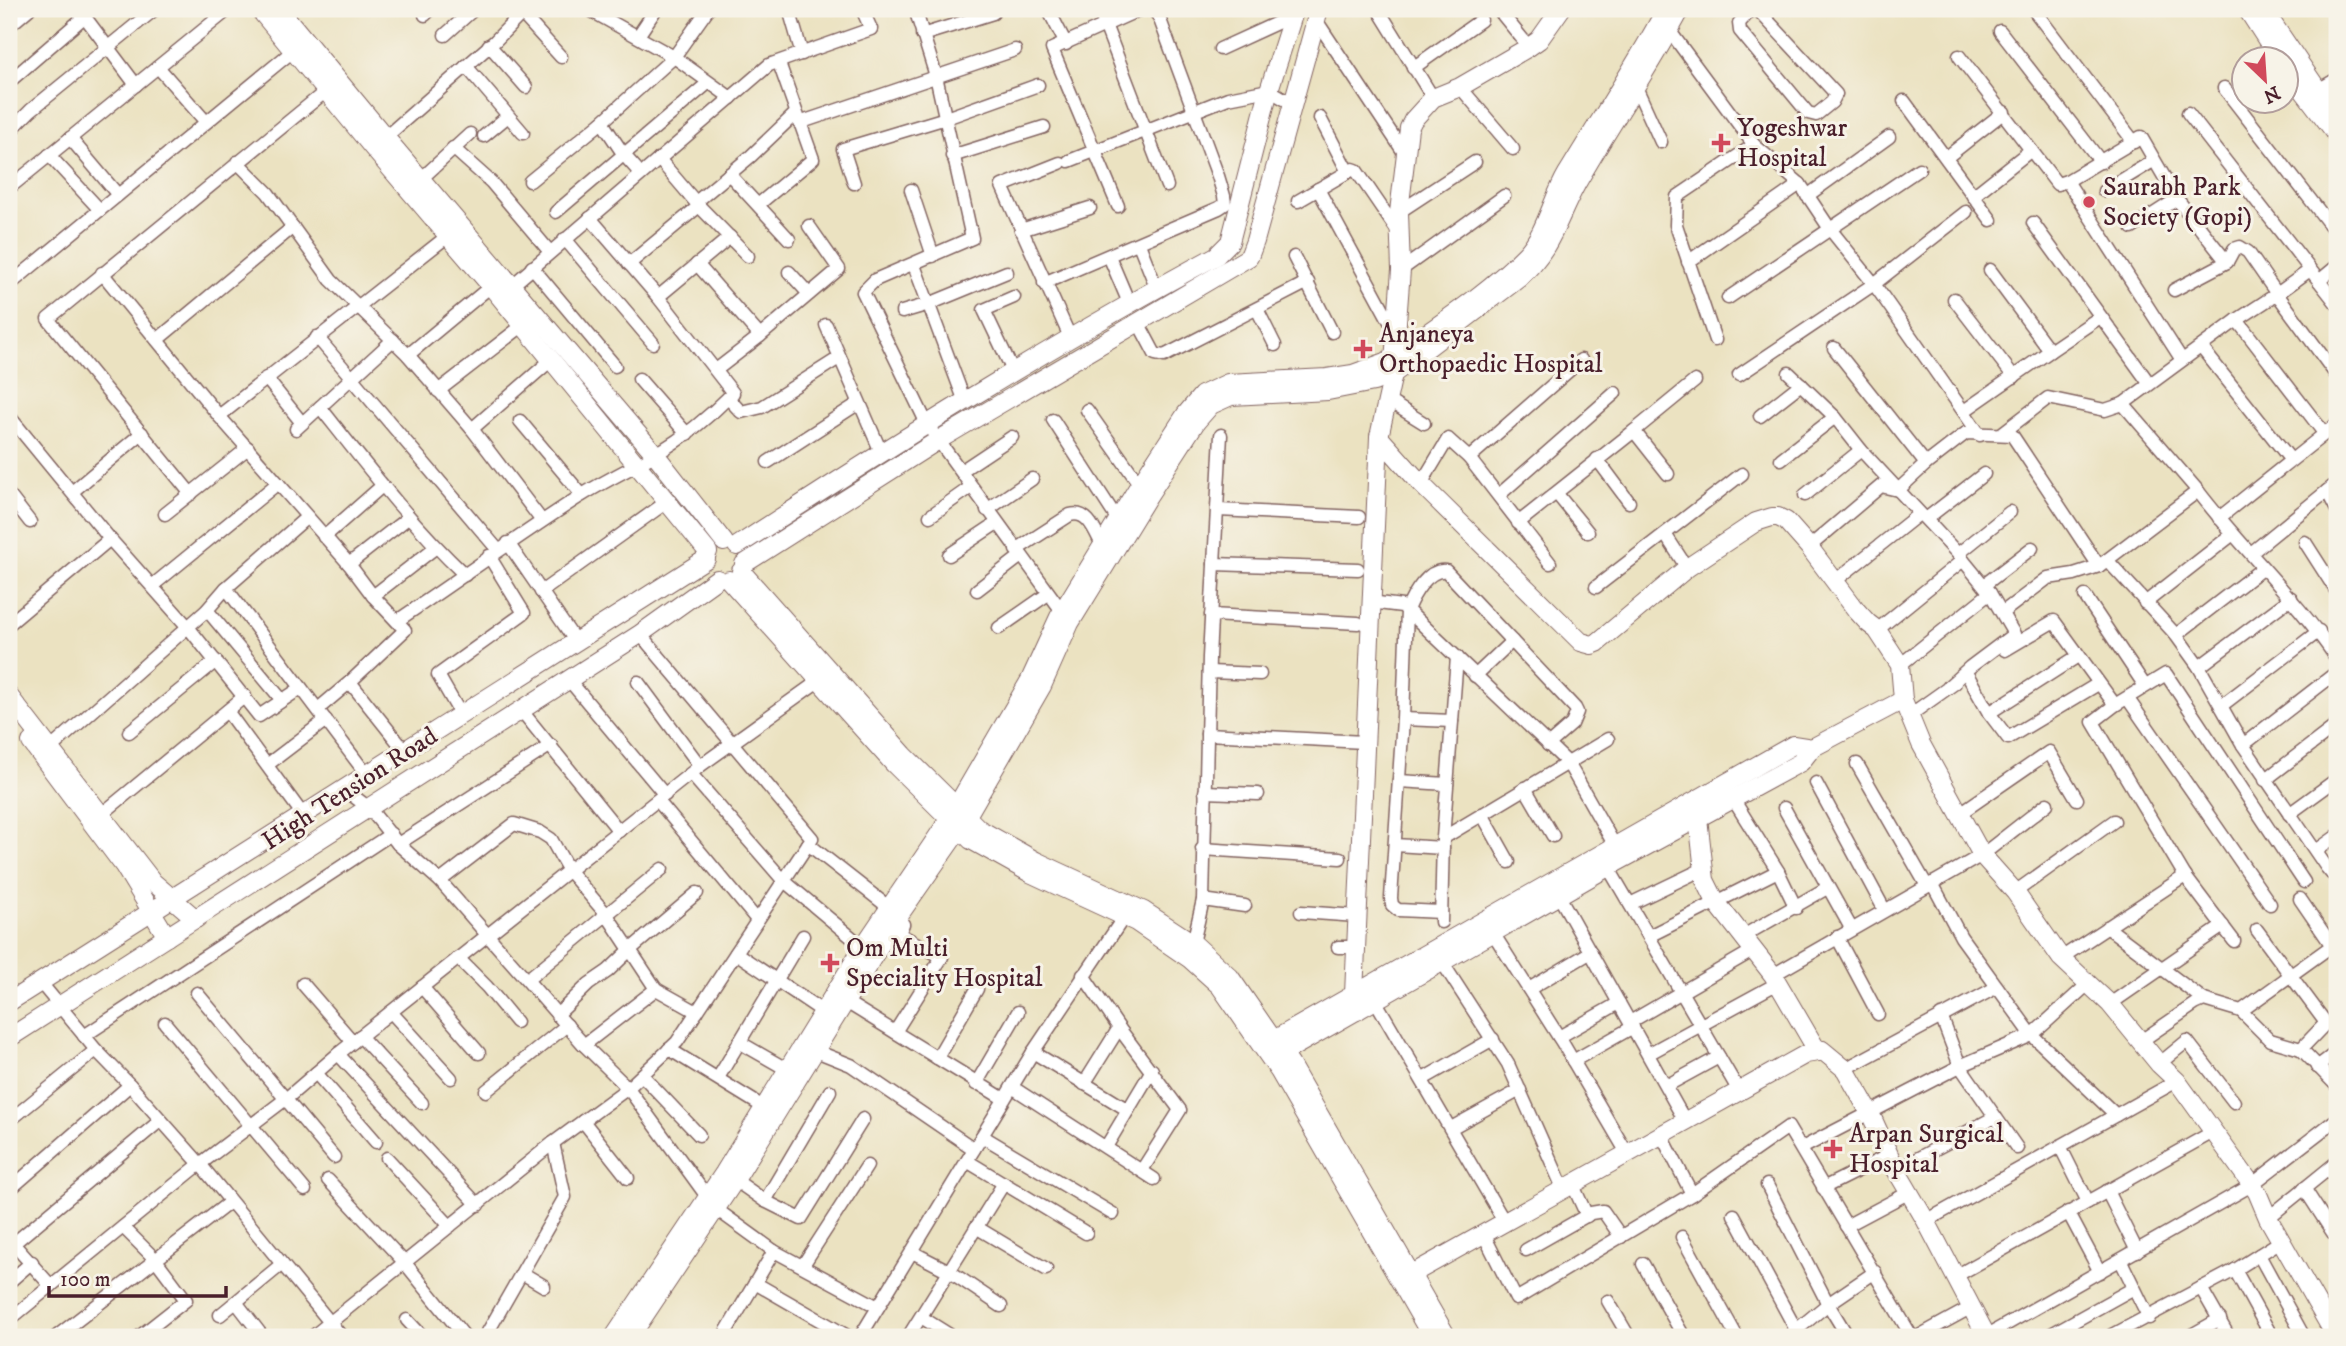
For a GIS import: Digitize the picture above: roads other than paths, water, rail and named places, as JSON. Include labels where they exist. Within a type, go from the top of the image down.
[{"type":"street","points":[[9,26],[29,9]]},
{"type":"street","points":[[9,132],[31,110],[155,9]]},
{"type":"street","points":[[9,188],[229,9]]},
{"type":"street","points":[[259,9],[326,91],[379,143],[421,179],[501,289],[522,326],[668,501],[707,556],[708,571],[733,573],[824,677],[894,764],[958,818],[1193,943],[1230,977],[1404,1278],[1432,1337]]},
{"type":"street","points":[[279,9],[449,235],[655,454],[731,544],[741,551],[733,573]]},
{"type":"street","points":[[445,35],[474,9]]},
{"type":"street","points":[[588,9],[674,57],[731,98]]},
{"type":"street","points":[[638,36],[656,9]]},
{"type":"street","points":[[530,181],[602,122],[674,57],[708,9]]},
{"type":"street","points":[[789,9],[802,54]]},
{"type":"street","points":[[408,355],[532,267],[769,65],[779,64],[871,29],[862,9]]},
{"type":"street","points":[[915,9],[936,76],[972,238],[876,280],[863,292],[932,433],[1066,618]]},
{"type":"street","points":[[1048,9],[1066,44]]},
{"type":"street","points":[[1100,9],[1167,186]]},
{"type":"street","points":[[1118,206],[1052,49],[1141,9]]},
{"type":"street","points":[[1044,283],[1139,244],[1224,204],[1224,196],[1194,113],[1159,17],[1153,9]]},
{"type":"street","points":[[1378,9],[1433,98]]},
{"type":"street","points":[[1498,9],[1529,47]]},
{"type":"street","points":[[1356,1002],[1347,947],[1357,916],[1378,437],[1394,365],[1401,270],[1399,212],[1405,154],[1413,120],[1433,98],[1460,88],[1529,47],[1539,40],[1561,9]]},
{"type":"street","points":[[630,1337],[712,1203],[788,1070],[829,1016],[868,951],[895,914],[1042,686],[1066,618],[1102,545],[1122,526],[1140,485],[1186,414],[1202,395],[1216,387],[1244,381],[1327,378],[1394,365],[1504,299],[1537,262],[1549,242],[1561,200],[1665,19],[1681,9]]},
{"type":"street","points":[[1755,9],[1836,94],[1832,102],[1816,115],[1808,113],[1740,31],[1739,23],[1755,9]]},
{"type":"street","points":[[2033,9],[2134,142]]},
{"type":"street","points":[[2247,9],[2271,46]]},
{"type":"street","points":[[2263,9],[2337,135]]},
{"type":"street","points":[[379,143],[489,46],[524,11],[561,57]]},
{"type":"street","points":[[1220,49],[1293,12]]},
{"type":"street","points":[[932,433],[965,402],[1013,370],[1216,256],[1230,242],[1269,90],[1293,12]]},
{"type":"street","points":[[11,80],[82,13],[135,85]]},
{"type":"street","points":[[922,35],[993,13]]},
{"type":"street","points":[[707,556],[712,547],[731,544],[881,452],[932,433],[1099,344],[1244,261],[1252,252],[1317,14]]},
{"type":"street","points":[[1317,14],[1405,154]]},
{"type":"street","points":[[1066,618],[1122,526],[1211,405],[1230,396],[1328,391],[1374,382],[1527,253],[1636,87],[1665,19]]},
{"type":"street","points":[[1665,19],[1754,145],[1800,184],[1980,435]]},
{"type":"street","points":[[1413,68],[1481,20]]},
{"type":"street","points":[[2000,31],[2101,162]]},
{"type":"street","points":[[489,46],[526,87]]},
{"type":"street","points":[[9,285],[294,50]]},
{"type":"street","points":[[629,264],[729,174],[797,118],[1015,50]]},
{"type":"street","points":[[1959,56],[2057,184],[2101,162],[2141,137],[2153,162],[2177,199],[2227,262]]},
{"type":"street","points":[[759,204],[813,159],[779,64]]},
{"type":"street","points":[[466,66],[523,133]]},
{"type":"street","points":[[158,67],[206,122]]},
{"type":"street","points":[[2313,93],[2337,79]]},
{"type":"street","points":[[2300,80],[2337,115]]},
{"type":"street","points":[[556,212],[708,83]]},
{"type":"street","points":[[854,183],[843,149],[946,118],[1038,85]]},
{"type":"street","points":[[1636,87],[1661,142]]},
{"type":"street","points":[[1460,88],[1513,149]]},
{"type":"street","points":[[2224,88],[2337,234]]},
{"type":"street","points":[[1070,337],[1002,186],[1228,98],[1269,90],[1293,104]]},
{"type":"street","points":[[191,494],[48,319],[326,91]]},
{"type":"street","points":[[1904,101],[1991,220]]},
{"type":"street","points":[[1947,157],[2004,112]]},
{"type":"street","points":[[2188,113],[2337,304]]},
{"type":"street","points":[[484,136],[508,116]]},
{"type":"street","points":[[1320,118],[1348,172]]},
{"type":"street","points":[[602,122],[624,155],[641,174]]},
{"type":"street","points":[[952,156],[1044,127]]},
{"type":"street","points":[[421,179],[470,134]]},
{"type":"street","points":[[1807,196],[1889,136]]},
{"type":"street","points":[[69,138],[118,195]]},
{"type":"street","points":[[1715,340],[1675,219],[1677,197],[1754,145]]},
{"type":"street","points":[[453,148],[491,182],[550,252]]},
{"type":"street","points":[[1973,195],[2031,150]]},
{"type":"street","points":[[49,155],[100,210]]},
{"type":"street","points":[[659,159],[697,204],[748,256]]},
{"type":"street","points":[[237,162],[268,193],[331,281],[408,355],[471,429],[542,521]]},
{"type":"street","points":[[1399,212],[1475,162]]},
{"type":"street","points":[[2104,191],[2153,162]]},
{"type":"street","points":[[1298,201],[1353,169],[1359,173],[1400,234]]},
{"type":"street","points":[[1728,298],[1919,169]]},
{"type":"street","points":[[729,174],[789,239]]},
{"type":"street","points":[[2067,181],[2182,360]]},
{"type":"street","points":[[1688,262],[1800,184]]},
{"type":"street","points":[[1318,189],[1396,332]]},
{"type":"street","points":[[911,190],[933,256]]},
{"type":"street","points":[[1401,270],[1504,196]]},
{"type":"street","points":[[2133,228],[2177,199]]},
{"type":"street","points":[[1021,230],[1090,208]]},
{"type":"street","points":[[1739,375],[1874,284],[1966,212]]},
{"type":"street","points":[[397,621],[582,495],[687,434],[733,393],[658,297],[590,218]]},
{"type":"street","points":[[2033,223],[2149,383]]},
{"type":"street","points":[[716,370],[839,269],[809,226]]},
{"type":"street","points":[[157,340],[293,227]]},
{"type":"street","points":[[219,415],[449,235]]},
{"type":"street","points":[[658,297],[730,237]]},
{"type":"street","points":[[565,239],[653,344]]},
{"type":"street","points":[[1139,244],[1153,278]]},
{"type":"street","points":[[2174,290],[2227,262],[2234,249],[2245,248],[2337,376]]},
{"type":"street","points":[[1109,256],[1129,303]]},
{"type":"street","points":[[1294,257],[1332,331]]},
{"type":"street","points":[[697,264],[760,336]]},
{"type":"street","points":[[914,265],[965,402]]},
{"type":"street","points":[[2319,281],[2337,266]]},
{"type":"street","points":[[532,267],[615,366]]},
{"type":"street","points":[[1990,270],[2050,351]]},
{"type":"street","points":[[2001,434],[2048,398],[2105,410],[2123,404],[2310,270]]},
{"type":"street","points":[[789,272],[809,294]]},
{"type":"street","points":[[902,312],[929,304],[1007,272]]},
{"type":"street","points":[[102,274],[219,415],[349,564],[373,596],[405,629],[318,709]]},
{"type":"street","points":[[1138,321],[1155,354],[1164,356],[1308,282]]},
{"type":"street","points":[[1013,370],[984,310],[1014,298]]},
{"type":"street","points":[[1954,299],[2014,377]]},
{"type":"street","points":[[1257,309],[1275,345]]},
{"type":"street","points":[[1964,411],[2099,317]]},
{"type":"street","points":[[2237,320],[2324,433]]},
{"type":"street","points":[[826,325],[881,452]]},
{"type":"street","points":[[438,391],[522,326]]},
{"type":"street","points":[[1088,326],[1099,344]]},
{"type":"street","points":[[317,337],[498,550],[541,592],[576,642]]},
{"type":"street","points":[[266,377],[299,426],[393,340]]},
{"type":"street","points":[[2201,346],[2290,459]]},
{"type":"street","points":[[1835,348],[1926,464]]},
{"type":"street","points":[[728,398],[741,412],[762,407],[839,358]]},
{"type":"street","points":[[1469,458],[1581,360]]},
{"type":"street","points":[[471,429],[550,361]]},
{"type":"street","points":[[1789,373],[1835,417],[1861,450],[1960,557],[2003,611],[2016,637]]},
{"type":"street","points":[[639,379],[687,434]]},
{"type":"street","points":[[1518,523],[1695,381]]},
{"type":"street","points":[[1760,416],[1801,384]]},
{"type":"street","points":[[1499,495],[1615,393]]},
{"type":"street","points":[[1387,400],[1424,423]]},
{"type":"street","points":[[768,462],[859,403]]},
{"type":"street","points":[[2123,404],[2319,631],[2337,659]]},
{"type":"street","points":[[320,407],[382,486],[464,575]]},
{"type":"street","points":[[1087,410],[1140,485]]},
{"type":"street","points":[[9,416],[110,539],[188,627],[259,716],[301,688]]},
{"type":"street","points":[[1781,459],[1835,417]]},
{"type":"street","points":[[1053,420],[1122,526]]},
{"type":"street","points":[[520,421],[582,495]]},
{"type":"street","points":[[2219,518],[2337,424]]},
{"type":"street","points":[[9,438],[19,429]]},
{"type":"street","points":[[1634,431],[1668,474]]},
{"type":"street","points":[[72,492],[142,433]]},
{"type":"street","name":"High Tension Road","points":[[9,1038],[640,634],[733,573],[932,433]]},
{"type":"street","points":[[1898,490],[1966,433],[2012,435],[2103,563],[2176,635],[2199,667],[2243,745],[2288,814],[2332,874],[2337,871]]},
{"type":"street","points":[[1193,943],[1203,900],[1202,849],[1211,615],[1221,435]]},
{"type":"street","points":[[961,471],[1012,437]]},
{"type":"street","points":[[1378,437],[1421,484],[1586,644],[1597,643],[1687,568],[1764,518],[1778,517],[1786,521],[1868,623],[1877,630],[1900,665],[1906,707],[1921,744],[1982,855],[2015,892],[2061,958],[2110,1004],[2159,1064],[2177,1081],[2250,1186],[2257,1192],[2268,1218],[2336,1337]]},
{"type":"street","points":[[1421,484],[1448,439],[1469,458],[1550,563]]},
{"type":"street","points":[[165,514],[248,448]]},
{"type":"street","points":[[1805,495],[1861,450]]},
{"type":"street","points":[[1597,459],[1629,502]]},
{"type":"street","points":[[1596,587],[1742,474]]},
{"type":"street","points":[[1835,581],[1984,474]]},
{"type":"street","points":[[988,510],[1032,479]]},
{"type":"street","points":[[152,586],[278,483]]},
{"type":"street","points":[[324,537],[382,486]]},
{"type":"street","points":[[1809,547],[1881,486],[1898,490]]},
{"type":"street","points":[[930,516],[971,487]]},
{"type":"street","points":[[2251,552],[2332,487],[2337,510]]},
{"type":"street","points":[[2003,611],[2048,578],[2074,574],[2103,563],[2198,491]]},
{"type":"street","points":[[1557,494],[1588,533]]},
{"type":"street","points":[[9,495],[30,522]]},
{"type":"street","points":[[541,592],[668,501]]},
{"type":"street","points":[[1217,510],[1359,517]]},
{"type":"street","points":[[1877,630],[2010,512]]},
{"type":"street","points":[[977,590],[1019,553],[1070,515],[1084,515],[1102,545]]},
{"type":"street","points":[[51,748],[307,517]]},
{"type":"street","points":[[349,564],[409,517]]},
{"type":"street","points":[[949,555],[997,523]]},
{"type":"street","points":[[1665,534],[1687,568]]},
{"type":"street","points":[[2145,603],[2233,534]]},
{"type":"street","points":[[9,624],[110,539]]},
{"type":"street","points":[[2305,542],[2337,592]]},
{"type":"street","points":[[373,596],[436,547]]},
{"type":"street","points":[[1900,665],[2032,548]]},
{"type":"street","points":[[461,715],[438,675],[524,612],[498,550]]},
{"type":"street","name":"High Tension Road","points":[[9,1002],[707,556]]},
{"type":"street","points":[[1214,564],[1358,569]]},
{"type":"street","points":[[2176,635],[2263,568]]},
{"type":"street","points":[[1457,657],[1443,843],[1441,917],[1398,910],[1392,905],[1404,719],[1407,610],[1422,584],[1442,569],[1577,712],[1572,724],[1548,745]]},
{"type":"street","points":[[226,588],[367,775]]},
{"type":"street","points":[[999,628],[1048,594]]},
{"type":"street","points":[[2085,596],[2145,686]]},
{"type":"street","points":[[2199,667],[2291,598]]},
{"type":"street","points":[[1370,602],[1402,606],[1407,610],[1568,763],[1616,858],[1630,904],[1738,1091]]},
{"type":"street","points":[[207,610],[282,700]]},
{"type":"street","points":[[1211,615],[1358,623]]},
{"type":"street","points":[[1949,686],[2016,637],[2054,621],[2115,705]]},
{"type":"street","points":[[2221,706],[2319,631]]},
{"type":"street","points":[[312,1337],[553,1143],[628,1088],[677,1042],[812,838],[640,634]]},
{"type":"street","points":[[1272,1050],[1616,858],[1698,818],[1801,762],[1812,748],[1906,707],[1968,676],[2016,637]]},
{"type":"street","points":[[1475,676],[1512,641]]},
{"type":"street","points":[[1989,713],[2078,656]]},
{"type":"street","points":[[129,732],[216,661]]},
{"type":"street","points":[[1209,672],[1260,674]]},
{"type":"street","points":[[2243,745],[2337,672]]},
{"type":"street","points":[[2234,941],[2185,876],[2093,722],[2115,705],[2166,674],[2304,882]]},
{"type":"street","points":[[1968,676],[1989,713],[2008,738],[2098,684]]},
{"type":"street","points":[[9,1320],[487,934],[696,770],[824,677]]},
{"type":"street","points":[[569,680],[757,920]]},
{"type":"street","points":[[350,682],[405,751]]},
{"type":"street","points":[[638,682],[696,770],[783,880],[868,951]]},
{"type":"street","points":[[9,696],[153,881],[195,919]]},
{"type":"street","points":[[102,814],[245,696]]},
{"type":"street","points":[[2128,699],[2270,904]]},
{"type":"street","points":[[227,710],[303,815]]},
{"type":"street","points":[[521,710],[619,831]]},
{"type":"street","points":[[9,715],[124,866],[167,937]]},
{"type":"street","points":[[1404,719],[1452,721]]},
{"type":"street","points":[[267,765],[326,720]]},
{"type":"street","points":[[2265,780],[2337,725]]},
{"type":"street","points":[[1207,734],[1364,741]]},
{"type":"street","points":[[1395,845],[1443,843],[1482,814],[1608,739]]},
{"type":"street","points":[[1356,1002],[1375,1000],[1559,896],[1793,745],[1812,748]]},
{"type":"street","points":[[84,1036],[394,839],[551,746]]},
{"type":"street","points":[[1959,814],[2049,752],[2077,799]]},
{"type":"street","points":[[1857,764],[1961,937],[2032,1035],[2116,1115]]},
{"type":"street","points":[[2288,814],[2337,779]]},
{"type":"street","points":[[1399,781],[1447,784]]},
{"type":"street","points":[[1816,783],[1884,909]]},
{"type":"street","points":[[1525,788],[1553,836]]},
{"type":"street","points":[[344,789],[369,808],[394,839],[440,881],[584,1045],[628,1088],[712,1203],[774,1251],[878,1307]]},
{"type":"street","points":[[1205,792],[1258,794]]},
{"type":"street","points":[[1733,799],[1778,871],[1796,908]]},
{"type":"street","points":[[1648,1054],[1700,1026],[1776,979],[1837,936],[1982,855],[2047,804]]},
{"type":"street","points":[[1784,808],[1851,928]]},
{"type":"street","points":[[1482,814],[1509,862]]},
{"type":"street","points":[[1698,818],[1704,880],[1716,902],[1776,979],[1818,1052]]},
{"type":"street","points":[[2015,892],[2114,821]]},
{"type":"street","points":[[440,881],[514,824],[540,832],[551,839],[569,871],[607,915],[656,989],[696,1012]]},
{"type":"street","points":[[2316,852],[2337,836]]},
{"type":"street","points":[[808,844],[895,914],[903,924],[901,935],[942,957],[895,1032]]},
{"type":"street","points":[[1202,849],[1340,858]]},
{"type":"street","points":[[528,979],[662,869]]},
{"type":"street","points":[[1630,904],[1703,869]]},
{"type":"street","points":[[1649,936],[1778,871]]},
{"type":"street","points":[[2061,958],[2185,876]]},
{"type":"street","points":[[1573,1061],[1681,992],[1827,888]]},
{"type":"street","points":[[557,1015],[589,984],[608,971],[697,893]]},
{"type":"street","points":[[1559,896],[1685,1121]]},
{"type":"street","points":[[2241,1011],[2335,947],[2301,899]]},
{"type":"street","points":[[1203,900],[1245,906]]},
{"type":"street","points":[[860,1337],[1033,1052],[1129,911]]},
{"type":"street","points":[[1129,911],[1220,986],[1272,1050]]},
{"type":"street","points":[[1301,912],[1357,916]]},
{"type":"street","points":[[2110,1004],[2223,926]]},
{"type":"street","points":[[2107,928],[2204,1000],[2241,1011],[2270,1040],[2301,1049],[2337,1086]]},
{"type":"street","points":[[2257,930],[2326,1023],[2301,1049]]},
{"type":"street","points":[[1493,933],[1559,1037],[1627,1153]]},
{"type":"street","points":[[718,1078],[803,936]]},
{"type":"street","points":[[1837,936],[1878,1014]]},
{"type":"street","points":[[614,1337],[712,1203],[735,1180],[816,1051],[829,1016],[846,1002],[868,951]]},
{"type":"street","points":[[736,953],[829,1016]]},
{"type":"street","points":[[1529,989],[1591,953]]},
{"type":"street","points":[[457,958],[487,987],[516,1022]]},
{"type":"street","points":[[1442,962],[1508,1064],[1567,1186],[1587,1216]]},
{"type":"street","points":[[1083,975],[1180,1110],[1142,1170]]},
{"type":"street","points":[[40,982],[96,1050],[200,1164],[342,1337]]},
{"type":"street","points":[[303,984],[422,1103]]},
{"type":"street","points":[[1802,1148],[1960,1066],[2032,1035],[2088,984]]},
{"type":"street","points":[[422,987],[479,1054]]},
{"type":"street","points":[[1845,1069],[1997,987]]},
{"type":"street","points":[[584,1045],[656,989]]},
{"type":"street","points":[[937,1058],[977,989]]},
{"type":"street","points":[[197,993],[334,1157]]},
{"type":"street","points":[[1375,1000],[1504,1221]]},
{"type":"street","points":[[2141,1041],[2204,1000]]},
{"type":"street","points":[[846,1002],[1004,1099]]},
{"type":"street","points":[[1559,1037],[1619,1003]]},
{"type":"street","points":[[391,1012],[450,1078]]},
{"type":"street","points":[[976,1084],[1018,1013]]},
{"type":"street","points":[[1941,1016],[1960,1066],[2017,1148]]},
{"type":"street","points":[[165,1023],[306,1190]]},
{"type":"street","points":[[486,1091],[567,1025]]},
{"type":"street","points":[[1084,1084],[1119,1028]]},
{"type":"street","points":[[1423,1079],[1493,1039]]},
{"type":"street","points":[[2159,1064],[2187,1041],[2234,1102]]},
{"type":"street","points":[[738,1042],[788,1070]]},
{"type":"street","points":[[669,1049],[765,1108]]},
{"type":"street","points":[[9,1121],[96,1050]]},
{"type":"street","points":[[1404,1278],[1805,1054],[1822,1050],[1845,1069],[1870,1113],[1892,1163],[1987,1336],[2250,1186],[2337,1119]]},
{"type":"street","points":[[816,1051],[850,1065],[971,1155],[1004,1183],[1086,1233]]},
{"type":"street","points":[[1033,1052],[1128,1110]]},
{"type":"street","points":[[2318,1067],[2337,1052]]},
{"type":"street","points":[[338,1054],[478,1205]]},
{"type":"street","points":[[1666,1086],[1719,1057]]},
{"type":"street","points":[[1106,1147],[1152,1070]]},
{"type":"street","points":[[316,1073],[376,1142]]},
{"type":"street","points":[[642,1074],[699,1135]]},
{"type":"street","points":[[1926,1221],[2177,1081]]},
{"type":"street","points":[[9,1190],[130,1085]]},
{"type":"street","points":[[1012,1087],[1154,1179]]},
{"type":"street","points":[[1451,1128],[1520,1090]]},
{"type":"street","points":[[765,1201],[830,1091]]},
{"type":"street","points":[[1823,1188],[1892,1163],[1996,1117]]},
{"type":"street","points":[[735,1180],[765,1201],[802,1219],[863,1119]]},
{"type":"street","points":[[51,1286],[11,1241],[161,1120]]},
{"type":"street","points":[[583,1122],[628,1178]]},
{"type":"street","points":[[1483,1233],[1516,1299],[1692,1194],[1788,1127],[1914,1337],[1970,1308]]},
{"type":"street","points":[[1954,1277],[2213,1132]]},
{"type":"street","points":[[1661,1134],[1692,1194]]},
{"type":"street","points":[[982,1136],[1113,1214]]},
{"type":"street","points":[[485,1337],[565,1197],[553,1143]]},
{"type":"street","points":[[2060,1146],[2088,1202]]},
{"type":"street","points":[[387,1158],[450,1226]]},
{"type":"street","points":[[2268,1218],[2337,1162]]},
{"type":"street","points":[[803,1265],[867,1166]]},
{"type":"street","points":[[328,1180],[405,1263],[465,1337]]},
{"type":"street","points":[[908,1337],[1004,1183]]},
{"type":"street","points":[[1767,1185],[1828,1304],[1848,1337]]},
{"type":"street","points":[[2304,1188],[2333,1233],[2337,1229]]},
{"type":"street","points":[[2107,1191],[2137,1251]]},
{"type":"street","points":[[1846,1226],[1908,1193]]},
{"type":"street","points":[[56,1337],[230,1202]]},
{"type":"street","points":[[1527,1250],[1587,1216],[1603,1211],[1621,1237]]},
{"type":"street","points":[[2068,1212],[2100,1272]]},
{"type":"street","points":[[1734,1215],[1794,1335],[1828,1304],[1875,1272]]},
{"type":"street","points":[[123,1227],[156,1260],[186,1300],[139,1337]]},
{"type":"street","points":[[976,1227],[1046,1269]]},
{"type":"street","points":[[1682,1237],[1737,1337]]},
{"type":"street","points":[[2118,1335],[2235,1270],[2281,1241]]},
{"type":"street","points":[[723,1337],[774,1251]]},
{"type":"street","points":[[912,1252],[1001,1306]]},
{"type":"street","points":[[2259,1255],[2304,1337]]},
{"type":"street","points":[[2121,1261],[2149,1318]]},
{"type":"street","points":[[9,1282],[32,1262]]},
{"type":"street","points":[[220,1315],[282,1264]]},
{"type":"street","points":[[1643,1264],[1684,1337]]},
{"type":"street","points":[[2235,1270],[2272,1337]]},
{"type":"street","points":[[522,1272],[544,1286]]},
{"type":"street","points":[[1404,1278],[1447,1337]]},
{"type":"street","points":[[755,1283],[849,1337]]},
{"type":"street","points":[[2046,1337],[2134,1288]]},
{"type":"street","points":[[2200,1288],[2229,1337]]},
{"type":"street","points":[[1608,1301],[1629,1337]]},
{"type":"street","points":[[236,1302],[263,1337]]},
{"type":"street","points":[[920,1317],[953,1337]]},
{"type":"street","points":[[2188,1337],[2220,1319]]},
{"type":"street","points":[[407,1320],[423,1337]]},
{"type":"place","name":"Yogeshwar Hospital","points":[[1721,143]]},
{"type":"place","name":"Saurabh Park Society (Gopi)","points":[[2089,202]]},
{"type":"place","name":"Anjaneya Orthopaedic Hospital","points":[[1363,349]]},
{"type":"place","name":"Om Multi Speciality Hospital","points":[[830,963]]},
{"type":"place","name":"Arpan Surgical Hospital","points":[[1833,1149]]}]
